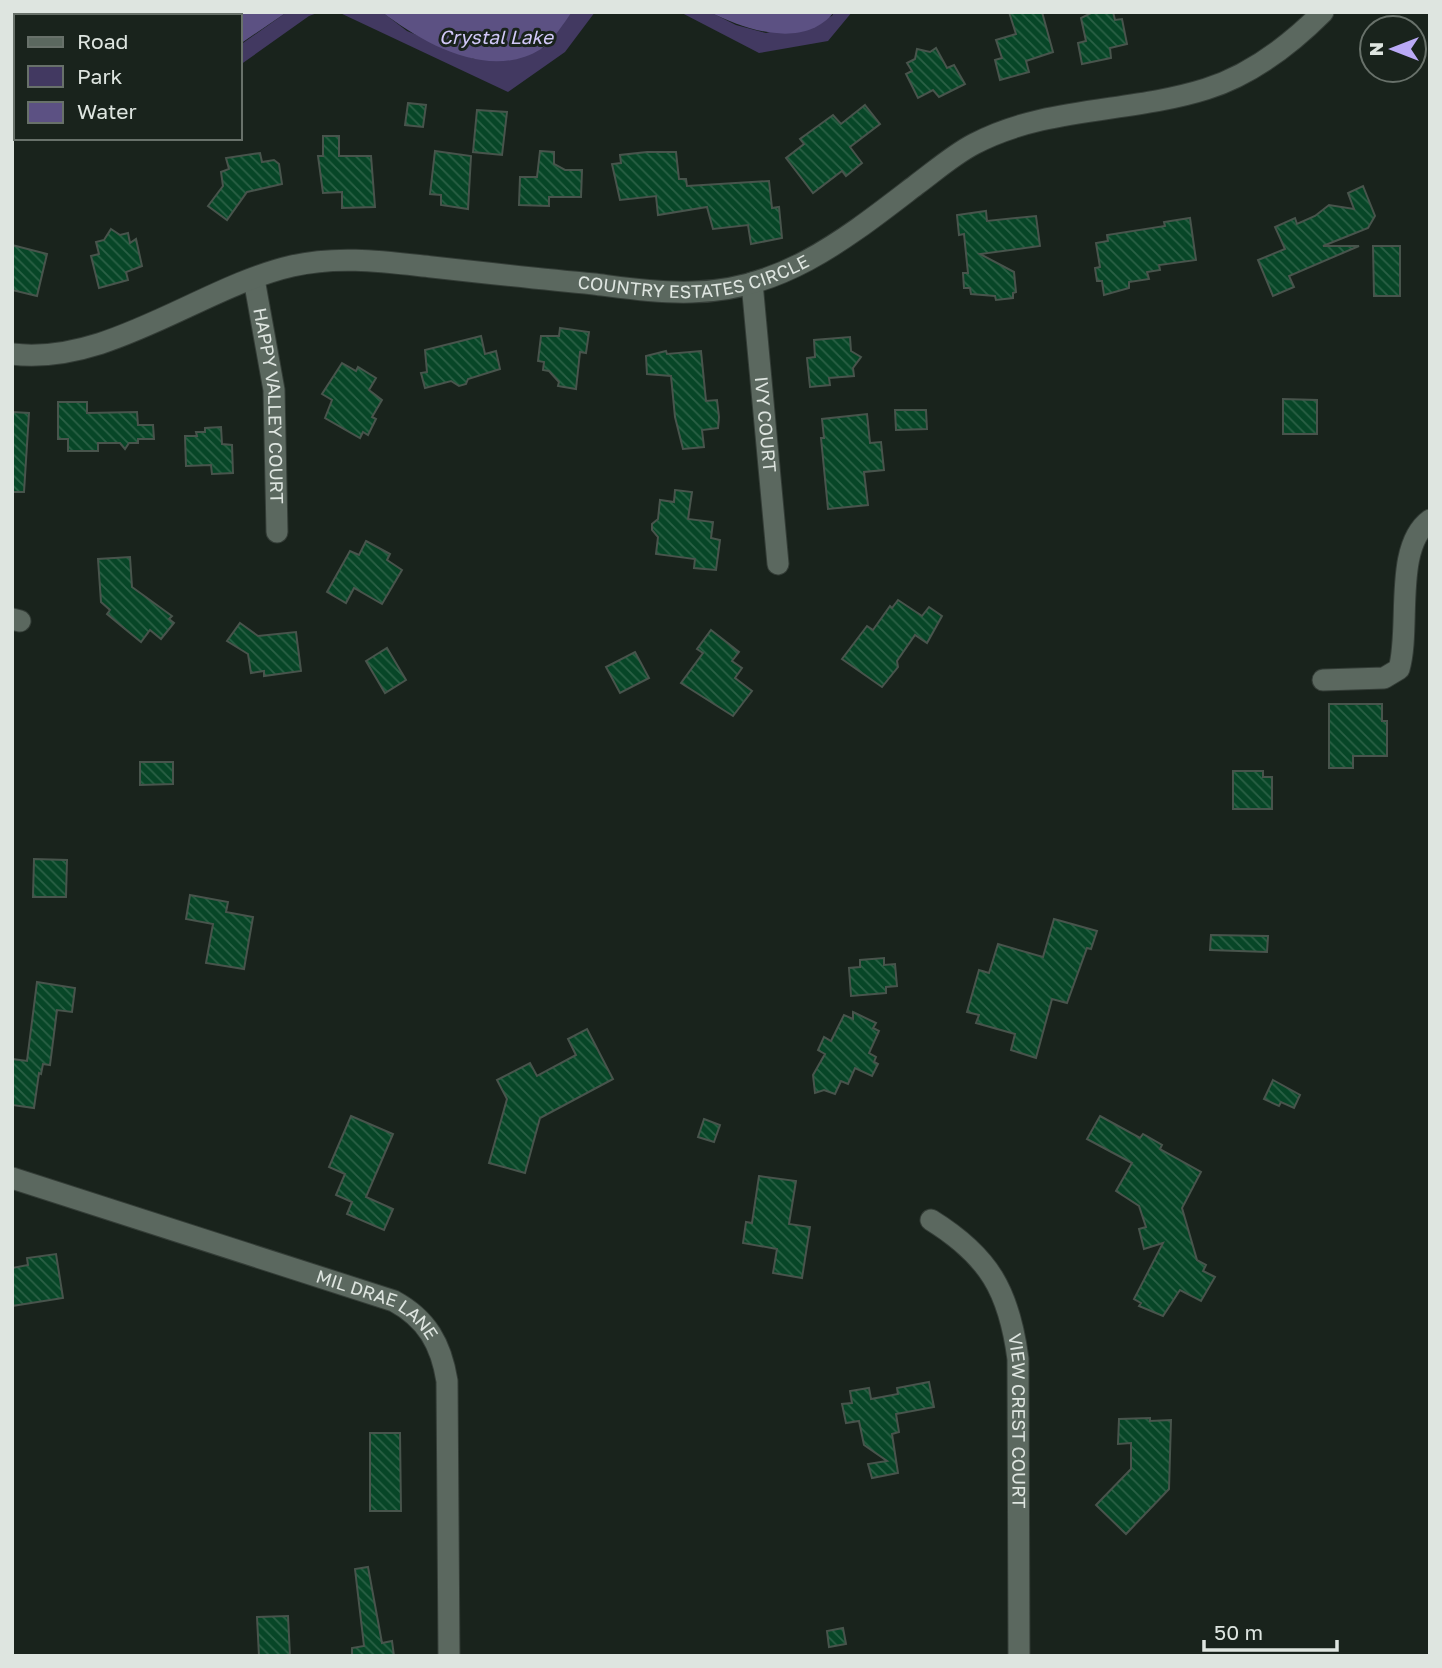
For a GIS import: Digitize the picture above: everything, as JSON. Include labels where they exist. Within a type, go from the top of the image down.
[{"type":"street","name":"COUNTRY ESTATES CIRCLE","points":[[12,354],[53,354],[86,347],[291,266],[355,259],[658,291],[726,290],[791,271],[821,254],[972,145],[1025,124],[1206,89],[1265,61],[1323,12]]},
{"type":"street","name":"HAPPY VALLEY COURT","points":[[254,279],[274,390],[277,532]]},
{"type":"street","name":"IVY COURT","points":[[752,283],[778,564]]},
{"type":"street","points":[[1323,680],[1384,678],[1399,669],[1404,653],[1407,561],[1421,526],[1430,520]]},
{"type":"street","name":"MIL DRAE LANE","points":[[12,1178],[394,1301],[424,1321],[443,1356],[447,1381],[449,1656]]},
{"type":"street","name":"VIEW CREST COURT","points":[[931,1220],[975,1251],[992,1272],[1014,1328],[1018,1359],[1019,1656]]},
{"type":"green space","points":[[287,12],[320,12],[309,16],[242,64],[242,44]]},
{"type":"green space","points":[[338,12],[382,12],[407,31],[474,59],[543,48],[572,12],[595,12],[565,52],[508,92]]},
{"type":"green space","points":[[680,12],[710,12],[736,25],[766,33],[832,16],[834,12],[852,12],[828,41],[759,53]]},
{"type":"water","points":[[12,12],[287,12],[242,43],[242,14],[14,14],[14,98]]},
{"type":"water","name":"Crystal Lake","points":[[382,12],[572,12],[554,37],[541,49],[521,58],[501,61],[479,60],[437,46]]},
{"type":"water","points":[[710,12],[834,12],[821,24],[807,31],[774,33],[740,25]]},
{"type":"building","points":[[1009,12],[1042,12],[1053,52],[1026,61],[1029,72],[1000,80],[995,60],[1002,58],[996,40],[1016,34]]},
{"type":"building","points":[[1093,12],[1113,12],[1115,20],[1122,19],[1127,44],[1110,48],[1111,58],[1082,64],[1078,43],[1086,41],[1081,18]]},
{"type":"building","points":[[936,48],[947,68],[954,65],[965,84],[939,97],[933,90],[918,98],[906,74],[912,71],[907,63],[915,59],[917,49],[930,52]]},
{"type":"building","points":[[408,103],[426,105],[423,127],[405,125]]},
{"type":"building","points":[[865,105],[880,124],[850,147],[862,163],[846,176],[842,171],[813,193],[786,158],[804,144],[800,139],[833,115],[841,124]]},
{"type":"building","points":[[477,110],[507,112],[502,155],[473,152]]},
{"type":"building","points":[[323,136],[339,136],[339,156],[371,156],[375,207],[342,208],[342,192],[323,193],[318,156],[323,156]]},
{"type":"building","points":[[435,151],[471,156],[468,209],[441,205],[441,195],[430,194]]},
{"type":"building","points":[[540,151],[554,152],[554,164],[565,170],[582,170],[581,197],[549,197],[549,206],[519,205],[520,177],[537,177]]},
{"type":"building","points":[[676,152],[679,179],[686,179],[687,186],[769,181],[772,208],[779,207],[782,238],[751,244],[748,225],[713,229],[707,207],[658,215],[656,196],[620,200],[612,164],[621,163],[620,155]]},
{"type":"building","points":[[260,153],[262,162],[274,160],[279,164],[282,184],[247,192],[227,220],[208,206],[223,186],[221,172],[229,169],[226,158]]},
{"type":"building","points":[[1363,186],[1375,216],[1368,228],[1323,246],[1359,246],[1289,276],[1294,287],[1273,296],[1258,260],[1285,249],[1275,227],[1295,218],[1297,224],[1315,216],[1329,205],[1354,209],[1348,193]]},
{"type":"building","points":[[986,211],[987,221],[1036,216],[1040,246],[980,254],[1014,272],[1016,292],[1013,293],[1013,298],[996,300],[995,296],[971,294],[970,288],[964,288],[963,273],[968,273],[964,234],[959,235],[957,215]]},
{"type":"building","points":[[1190,218],[1196,260],[1159,265],[1160,270],[1147,272],[1149,279],[1129,282],[1129,288],[1104,295],[1102,281],[1097,281],[1095,268],[1100,267],[1096,243],[1108,241],[1107,235],[1165,226],[1164,222]]},
{"type":"building","points":[[111,229],[120,235],[128,233],[130,243],[136,239],[142,266],[126,272],[128,280],[99,288],[91,256],[99,254],[96,242],[104,240]]},
{"type":"building","points":[[12,245],[47,254],[37,296],[12,290]]},
{"type":"building","points":[[1373,246],[1400,246],[1400,296],[1374,296]]},
{"type":"building","points":[[560,328],[589,332],[586,353],[580,352],[576,389],[558,386],[559,382],[549,371],[543,370],[544,362],[538,361],[541,336],[559,336]]},
{"type":"building","points":[[481,336],[485,354],[496,351],[500,369],[468,379],[466,384],[459,386],[451,381],[425,388],[421,373],[427,372],[425,350]]},
{"type":"building","points":[[850,337],[851,351],[861,357],[853,368],[854,376],[829,378],[830,385],[810,387],[807,358],[815,357],[814,340]]},
{"type":"building","points":[[666,351],[667,354],[701,351],[706,401],[717,400],[719,417],[718,428],[702,430],[704,447],[683,449],[675,417],[671,376],[647,374],[646,356]]},
{"type":"building","points":[[342,363],[356,371],[358,367],[376,378],[369,390],[382,400],[372,417],[376,419],[368,435],[363,432],[360,438],[325,418],[332,400],[322,394]]},
{"type":"building","points":[[1283,399],[1317,400],[1317,434],[1283,434]]},
{"type":"building","points":[[58,402],[87,402],[87,413],[137,412],[138,425],[153,425],[154,439],[138,439],[138,443],[129,443],[125,449],[120,443],[98,443],[98,451],[68,451],[68,439],[58,439]]},
{"type":"building","points":[[895,410],[926,410],[927,429],[896,430]]},
{"type":"building","points":[[12,412],[29,413],[24,492],[12,492]]},
{"type":"building","points":[[867,414],[870,443],[881,442],[884,470],[864,472],[868,505],[828,509],[821,438],[824,438],[822,419]]},
{"type":"building","points":[[221,427],[222,444],[232,445],[233,473],[212,474],[211,465],[186,466],[185,436],[197,436],[196,432],[205,432],[205,428]]},
{"type":"building","points":[[675,490],[692,492],[688,519],[713,522],[711,538],[720,540],[716,570],[694,568],[695,559],[656,554],[658,537],[652,530],[652,524],[658,519],[660,500],[674,502]]},
{"type":"building","points":[[366,541],[390,554],[387,560],[402,570],[382,604],[354,588],[346,603],[327,592],[350,551],[359,555]]},
{"type":"building","points":[[130,557],[132,587],[172,616],[169,619],[174,623],[161,639],[150,630],[141,642],[107,614],[110,610],[101,602],[98,559]]},
{"type":"building","points":[[898,600],[922,616],[929,607],[942,616],[927,643],[915,635],[897,661],[898,667],[882,687],[842,659],[867,626],[873,630],[890,606],[892,608]]},
{"type":"building","points":[[240,623],[258,636],[296,632],[301,671],[264,676],[264,671],[251,673],[248,654],[227,641]]},
{"type":"building","points":[[711,630],[739,652],[732,661],[742,668],[735,678],[752,691],[733,716],[681,683],[703,653],[697,649]]},
{"type":"building","points":[[387,648],[406,680],[385,693],[366,661]]},
{"type":"building","points":[[635,652],[649,678],[620,693],[606,667]]},
{"type":"building","points":[[1329,704],[1382,704],[1382,721],[1387,721],[1387,756],[1353,756],[1353,768],[1329,768]]},
{"type":"building","points":[[140,762],[173,762],[173,784],[140,785]]},
{"type":"building","points":[[1233,771],[1263,771],[1263,777],[1272,777],[1272,809],[1233,809]]},
{"type":"building","points":[[34,859],[67,860],[66,897],[33,897]]},
{"type":"building","points":[[190,895],[228,902],[226,912],[253,917],[244,969],[206,963],[213,924],[186,919]]},
{"type":"building","points":[[1054,919],[1097,931],[1091,949],[1087,948],[1067,1003],[1052,999],[1036,1058],[1011,1050],[1015,1034],[976,1023],[979,1015],[967,1012],[979,970],[989,973],[998,944],[1043,957]]},
{"type":"building","points":[[1211,935],[1268,936],[1267,952],[1210,950]]},
{"type":"building","points":[[884,958],[884,965],[895,964],[897,986],[886,987],[886,993],[851,996],[849,968],[860,967],[860,960]]},
{"type":"building","points":[[37,982],[75,988],[72,1012],[57,1010],[50,1065],[43,1064],[41,1074],[39,1073],[34,1108],[12,1105],[12,1059],[27,1061]]},
{"type":"building","points":[[853,1012],[876,1023],[873,1028],[879,1031],[869,1053],[876,1057],[874,1062],[878,1064],[872,1076],[855,1068],[848,1084],[841,1081],[835,1094],[824,1090],[815,1093],[813,1075],[825,1054],[818,1050],[824,1037],[831,1041],[844,1015],[853,1019]]},
{"type":"building","points":[[587,1029],[613,1079],[540,1118],[525,1173],[489,1163],[507,1099],[497,1080],[530,1063],[537,1076],[576,1055],[568,1039]]},
{"type":"building","points":[[1273,1080],[1300,1095],[1294,1108],[1281,1102],[1279,1106],[1264,1099]]},
{"type":"building","points":[[351,1116],[393,1134],[366,1197],[393,1209],[384,1230],[347,1214],[352,1202],[336,1195],[345,1174],[329,1167]]},
{"type":"building","points":[[1100,1116],[1140,1138],[1143,1134],[1162,1145],[1160,1149],[1201,1172],[1182,1208],[1197,1260],[1206,1265],[1203,1271],[1215,1277],[1201,1301],[1180,1290],[1163,1316],[1139,1306],[1141,1303],[1134,1299],[1163,1243],[1144,1249],[1139,1229],[1146,1227],[1139,1206],[1116,1191],[1132,1163],[1087,1139]]},
{"type":"building","points":[[704,1119],[720,1125],[714,1142],[698,1137]]},
{"type":"building","points":[[759,1176],[796,1181],[789,1224],[810,1227],[802,1278],[773,1273],[777,1249],[743,1243],[746,1222],[752,1223]]},
{"type":"building","points":[[56,1254],[63,1298],[12,1306],[12,1268],[28,1265],[27,1258]]},
{"type":"building","points":[[929,1382],[934,1407],[896,1414],[899,1432],[892,1434],[898,1473],[872,1478],[868,1464],[887,1461],[864,1445],[859,1421],[846,1423],[842,1404],[852,1403],[850,1391],[869,1388],[871,1399],[898,1394],[897,1388]]},
{"type":"building","points":[[1150,1418],[1150,1421],[1171,1420],[1169,1489],[1126,1534],[1096,1505],[1131,1469],[1131,1443],[1118,1444],[1119,1419]]},
{"type":"building","points":[[370,1433],[400,1433],[401,1511],[370,1511]]},
{"type":"building","points":[[368,1567],[382,1643],[392,1641],[394,1656],[352,1656],[352,1648],[364,1646],[355,1569]]},
{"type":"building","points":[[288,1616],[290,1656],[259,1656],[257,1617]]},
{"type":"building","points":[[843,1628],[846,1644],[829,1647],[827,1631]]}]
